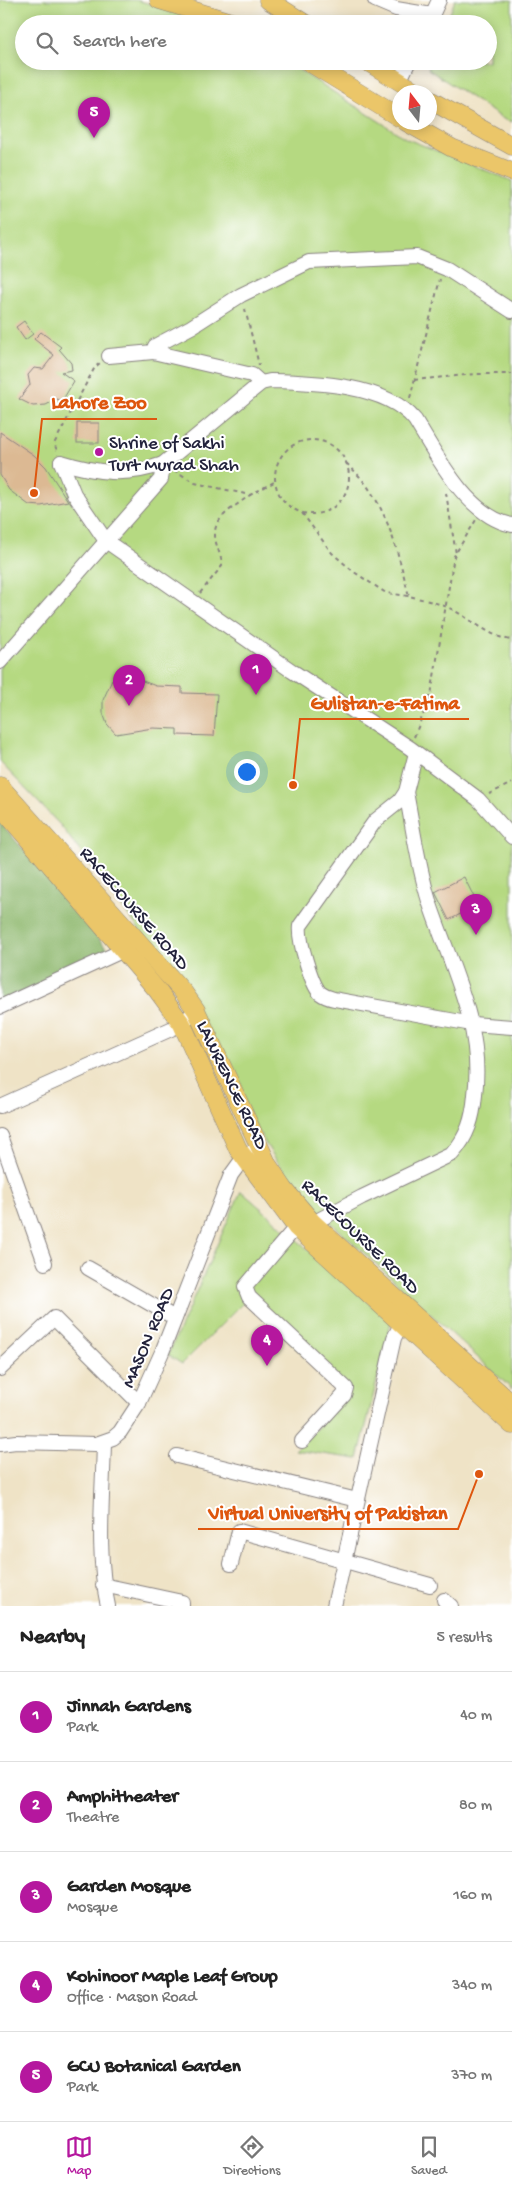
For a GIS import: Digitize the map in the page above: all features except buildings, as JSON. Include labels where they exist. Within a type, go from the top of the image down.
[{"type":"main road","points":[[159,0],[208,15]]},
{"type":"main road","points":[[268,0],[292,15]]},
{"type":"main road","points":[[322,70],[392,113]]},
{"type":"main road","points":[[380,70],[404,85]]},
{"type":"main road","points":[[437,104],[512,146]]},
{"type":"main road","points":[[420,130],[452,148],[512,172]]},
{"type":"main road","name":"RACECOURSE ROAD","points":[[0,786],[184,993],[196,1010],[252,1153],[285,1190],[304,1228],[404,1317],[512,1404]]},
{"type":"main road","name":"LAWRENCE ROAD","points":[[0,806],[124,950],[182,1024],[238,1150],[252,1153]]},
{"type":"main road","points":[[404,1317],[512,1425]]},
{"type":"street","points":[[375,0],[416,15]]},
{"type":"street","points":[[432,15],[439,0]]},
{"type":"street","points":[[399,82],[405,70]]},
{"type":"street","points":[[153,352],[155,346],[191,327],[241,296],[309,262],[417,257],[443,268],[512,311]]},
{"type":"street","points":[[109,356],[153,352],[256,379],[338,385],[392,401],[407,410],[465,496],[482,511],[512,525]]},
{"type":"street","points":[[61,462],[86,470],[132,473],[163,464],[256,379]]},
{"type":"street","points":[[61,462],[74,494],[106,541],[292,672],[413,750],[478,799],[512,837]]},
{"type":"street","points":[[0,662],[161,479],[163,464]]},
{"type":"street","points":[[302,1441],[344,1395],[346,1388],[248,1297],[245,1287],[304,1228],[362,1197],[452,1154],[462,1142],[473,1116],[478,1060],[472,1024],[453,963],[429,901],[406,792],[413,750]]},
{"type":"street","points":[[406,792],[400,801],[375,822],[303,920],[299,932],[300,938],[316,988],[326,997],[472,1024],[512,1027]]},
{"type":"street","points":[[0,1007],[124,950]]},
{"type":"street","points":[[0,1106],[182,1024],[196,1010]]},
{"type":"street","points":[[0,1136],[45,1263]]},
{"type":"street","name":"MASON ROAD","points":[[104,1442],[120,1432],[139,1403],[175,1318],[230,1175],[252,1153]]},
{"type":"street","points":[[88,1268],[175,1318]]},
{"type":"street","points":[[334,1606],[357,1500],[404,1317]]},
{"type":"street","points":[[0,1369],[54,1318],[139,1403]]},
{"type":"street","points":[[0,1444],[16,1442],[96,1444],[104,1442],[103,1585],[108,1606]]},
{"type":"street","points":[[177,1456],[357,1500]]},
{"type":"street","points":[[231,1564],[238,1531],[430,1585]]},
{"type":"street","points":[[103,1585],[182,1602],[182,1606]]},
{"type":"path","points":[[407,410],[443,268]]},
{"type":"path","points":[[241,296],[259,365],[256,379]]},
{"type":"path","points":[[61,462],[54,444],[95,367],[109,356]]},
{"type":"path","points":[[414,380],[476,374],[512,374]]},
{"type":"path","points":[[346,463],[349,472],[348,487],[341,500],[330,509],[316,514],[302,513],[288,506],[279,495],[274,482],[275,467],[282,454],[293,444],[307,440],[322,441],[335,447],[346,463],[360,475],[379,502],[398,554],[409,596]]},
{"type":"path","points":[[163,464],[195,483],[250,495]]},
{"type":"path","points":[[193,602],[222,566],[214,534],[217,524],[250,495],[274,482]]},
{"type":"path","points":[[446,491],[456,554]]},
{"type":"path","points":[[413,750],[431,695],[445,606],[456,554],[482,511]]},
{"type":"path","points":[[302,513],[332,553],[354,572],[386,593],[409,596],[445,606],[476,622],[498,638],[512,640]]},
{"type":"path","points":[[478,799],[512,783]]},
{"type":"green space","points":[[0,0],[136,0],[190,15],[15,15],[15,70],[299,70],[407,139],[512,181],[512,1389],[299,1193],[267,1146],[145,937],[61,826],[0,762]]},
{"type":"green space","points":[[455,0],[512,0],[512,122],[505,120],[430,70],[497,70],[497,15],[449,15]]},
{"type":"green space","points":[[0,822],[110,952],[0,1002]]},
{"type":"green space","points":[[241,1191],[391,1322],[358,1459],[295,1450],[318,1427],[344,1395],[247,1299],[182,1364],[168,1355]]},
{"type":"place","name":"GCU Botanical Garden","points":[[94,138]]},
{"type":"place","name":"Shrine of Sakhi Turt Murad Shah","points":[[99,452]]},
{"type":"place","name":"Lahore Zoo","points":[[34,493]]},
{"type":"place","name":"Jinnah Gardens","points":[[256,695]]},
{"type":"place","name":"Amphitheater","points":[[129,706]]},
{"type":"place","name":"Gulistan-e-Fatima","points":[[293,785]]},
{"type":"place","name":"Garden Mosque","points":[[476,935]]},
{"type":"place","name":"Kohinoor Maple Leaf Group","points":[[267,1366]]},
{"type":"place","name":"Virtual University of Pakistan","points":[[479,1474]]}]
